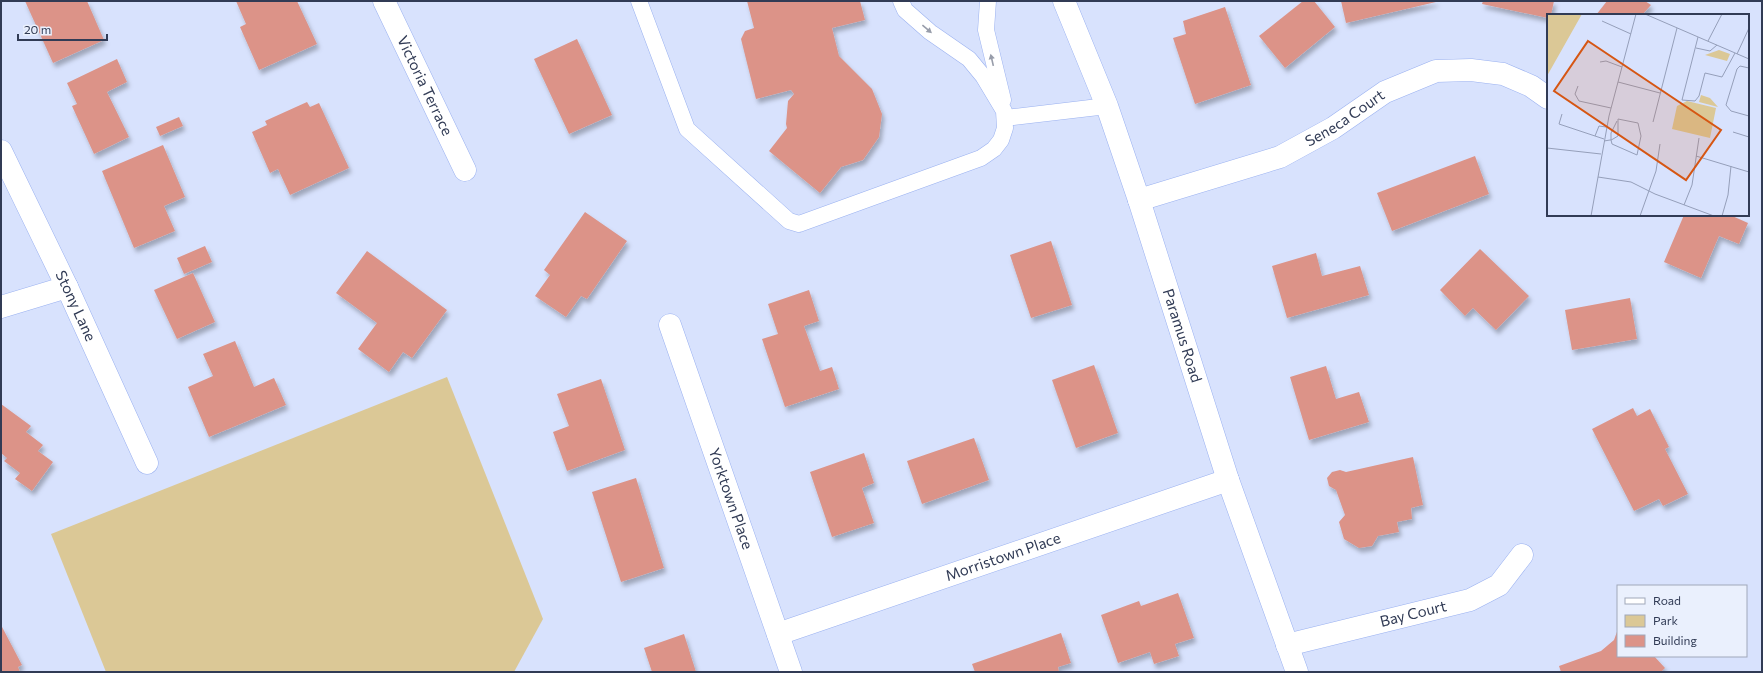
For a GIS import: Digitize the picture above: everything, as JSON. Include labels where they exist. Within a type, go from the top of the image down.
[{"type":"street","name":"Victoria Terrace","points":[[384,1],[465,170]]},
{"type":"street","name":"Paramus Road","points":[[1064,1],[1107,106],[1140,200],[1228,480],[1297,672]]},
{"type":"street","name":"Seneca Court","points":[[1140,200],[1280,157],[1333,128],[1385,92],[1436,71],[1471,70],[1503,74],[1531,86],[1547,97]]},
{"type":"street","name":"Stony Lane","points":[[1,151],[67,287],[146,463]]},
{"type":"street","points":[[1,307],[67,287]]},
{"type":"street","name":"Yorktown Place","points":[[670,325],[791,672]]},
{"type":"street","name":"Morristown Place","points":[[778,634],[1228,480]]},
{"type":"street","name":"Bay Court","points":[[1287,645],[1470,600],[1499,585],[1522,555]]},
{"type":"lane","points":[[639,1],[687,130],[789,221],[799,224],[981,158],[994,149],[1002,140],[1005,128],[1005,114],[1003,96],[993,63],[986,30],[988,1]]},
{"type":"lane","points":[[901,1],[905,10],[930,32],[969,59],[983,76],[1005,114]]},
{"type":"lane","points":[[1005,114],[1107,106]]},
{"type":"green space","points":[[447,377],[543,619],[514,672],[106,672],[51,534]]},
{"type":"building","points":[[25,1],[87,1],[104,40],[53,63]]},
{"type":"building","points":[[236,1],[297,1],[317,44],[259,70],[240,27],[246,24]]},
{"type":"building","points":[[747,1],[860,1],[865,20],[832,28],[839,56],[872,89],[882,114],[879,137],[863,160],[841,167],[820,193],[769,151],[787,128],[788,101],[794,94],[791,90],[756,99],[741,39],[745,31],[754,28]]},
{"type":"building","points":[[1303,1],[1314,1],[1335,27],[1285,68],[1259,36]]},
{"type":"building","points":[[1341,1],[1436,1],[1436,2],[1346,23]]},
{"type":"building","points":[[1483,1],[1554,1],[1551,14],[1547,14],[1547,18],[1482,4]]},
{"type":"building","points":[[1607,1],[1645,1],[1651,5],[1643,14],[1597,14]]},
{"type":"building","points":[[1225,7],[1251,85],[1195,104],[1173,38],[1186,34],[1183,21]]},
{"type":"building","points":[[577,39],[612,115],[569,134],[534,59]]},
{"type":"building","points":[[117,59],[127,82],[107,92],[129,137],[94,154],[72,106],[77,104],[67,83]]},
{"type":"building","points":[[307,102],[310,107],[319,103],[349,168],[290,195],[278,169],[270,173],[252,132],[267,125],[265,121]]},
{"type":"building","points":[[179,117],[183,126],[160,136],[156,127]]},
{"type":"building","points":[[163,145],[185,197],[164,206],[175,231],[134,248],[102,171]]},
{"type":"building","points":[[1475,156],[1489,194],[1392,231],[1377,193]]},
{"type":"building","points":[[585,212],[627,241],[587,299],[581,296],[566,317],[535,296],[550,275],[544,270]]},
{"type":"building","points":[[1684,216],[1732,216],[1748,223],[1739,244],[1719,236],[1701,278],[1664,262]]},
{"type":"building","points":[[1051,241],[1072,305],[1031,318],[1010,255]]},
{"type":"building","points":[[205,246],[212,262],[184,274],[177,258]]},
{"type":"building","points":[[1480,249],[1529,296],[1496,330],[1473,308],[1465,316],[1440,290]]},
{"type":"building","points":[[367,251],[447,310],[412,358],[403,352],[389,372],[358,349],[377,323],[336,293]]},
{"type":"building","points":[[1316,253],[1322,276],[1360,266],[1369,295],[1287,318],[1272,266]]},
{"type":"building","points":[[193,273],[215,322],[177,339],[154,290]]},
{"type":"building","points":[[809,290],[819,321],[804,326],[820,371],[832,367],[839,389],[785,407],[762,339],[778,334],[768,304]]},
{"type":"building","points":[[1630,298],[1637,339],[1572,350],[1565,310]]},
{"type":"building","points":[[235,341],[254,387],[274,378],[286,405],[209,437],[188,387],[213,376],[203,354]]},
{"type":"building","points":[[1094,365],[1118,433],[1076,448],[1052,380]]},
{"type":"building","points":[[1326,366],[1336,399],[1359,392],[1369,422],[1309,440],[1290,377]]},
{"type":"building","points":[[601,379],[625,450],[567,471],[553,432],[569,426],[557,394]]},
{"type":"building","points":[[1,404],[31,426],[26,432],[43,445],[38,451],[53,462],[32,491],[15,479],[20,473],[4,461],[7,458],[1,453]]},
{"type":"building","points":[[1633,408],[1637,416],[1650,409],[1669,447],[1665,449],[1688,494],[1663,506],[1659,499],[1634,511],[1592,429]]},
{"type":"building","points":[[974,438],[989,480],[922,504],[907,461]]},
{"type":"building","points":[[864,453],[874,483],[862,488],[874,523],[832,537],[810,472]]},
{"type":"building","points":[[1413,457],[1423,505],[1411,508],[1412,519],[1397,522],[1399,532],[1378,536],[1372,546],[1359,548],[1344,539],[1339,522],[1345,515],[1336,490],[1329,486],[1327,478],[1332,472],[1340,470],[1346,472]]},
{"type":"building","points":[[636,478],[664,568],[621,582],[592,492]]},
{"type":"building","points":[[1178,593],[1194,638],[1175,644],[1179,656],[1154,664],[1150,652],[1118,663],[1101,615],[1139,601],[1141,606]]},
{"type":"building","points":[[1,625],[22,665],[18,667],[20,672],[1,672]]},
{"type":"building","points":[[1617,632],[1617,657],[1655,657],[1665,668],[1661,672],[1561,672],[1559,666],[1601,651],[1614,640]]},
{"type":"building","points":[[1061,633],[1071,663],[1058,667],[1059,672],[975,672],[972,664]]},
{"type":"building","points":[[684,634],[696,672],[652,672],[644,648]]}]
